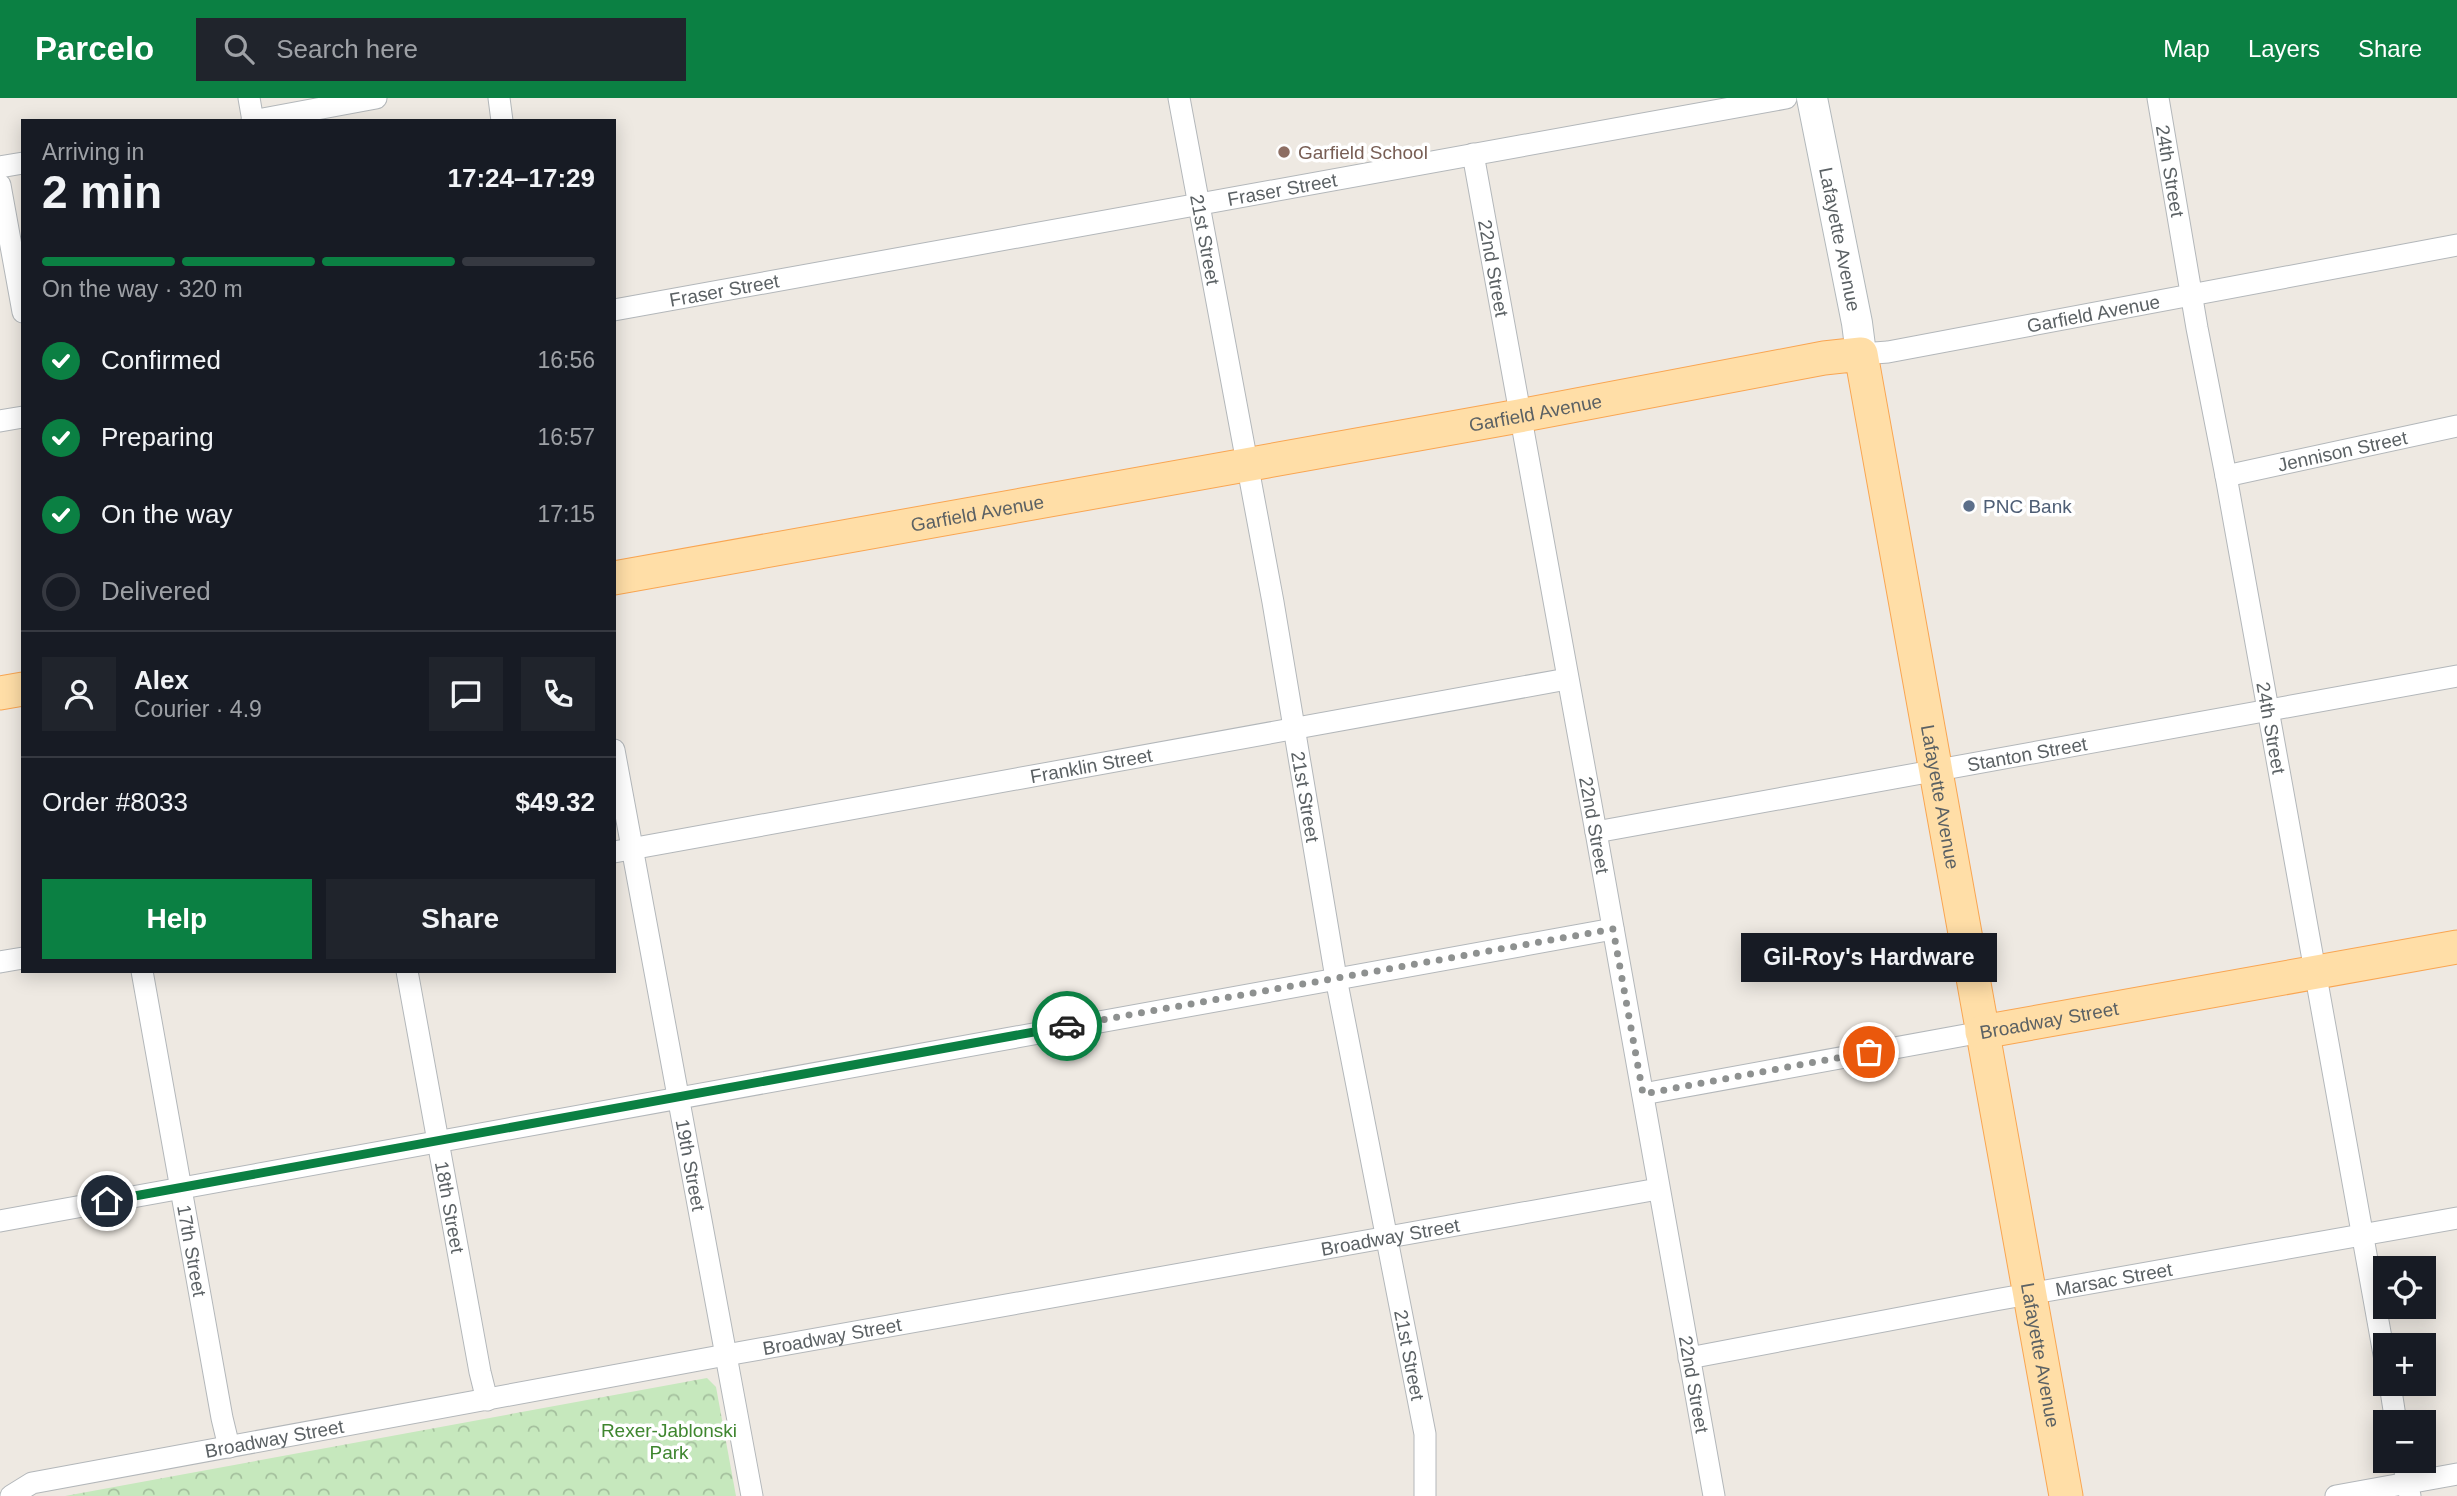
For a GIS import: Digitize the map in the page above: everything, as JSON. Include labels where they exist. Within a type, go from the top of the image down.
[{"type":"main road","name":"Lafayette Avenue","points":[[1812,98],[1857,323],[1860,354],[1934,771],[2066,1496]]},
{"type":"main road","name":"Garfield Avenue","points":[[616,578],[1520,416],[1824,358],[1860,354]]},
{"type":"main road","points":[[0,693],[21,689]]},
{"type":"main road","name":"Broadway Street","points":[[1982,1032],[2457,947]]},
{"type":"street","points":[[249,98],[253,119]]},
{"type":"street","points":[[264,119],[376,98]]},
{"type":"street","points":[[499,98],[502,119]]},
{"type":"street","name":"21st Street","points":[[1179,98],[1248,464],[1336,978],[1424,1434],[1426,1496]]},
{"type":"street","name":"Fraser Street","points":[[616,310],[1786,98]]},
{"type":"street","name":"24th Street","points":[[2158,98],[2380,1333]]},
{"type":"street","name":"22nd Street","points":[[1473,154],[1714,1496]]},
{"type":"street","points":[[0,167],[21,163]]},
{"type":"street","points":[[0,185],[21,301]]},
{"type":"street","name":"Garfield Avenue","points":[[1860,354],[1888,352],[2457,245]]},
{"type":"street","points":[[0,421],[21,417]]},
{"type":"street","name":"Jennison Street","points":[[2227,476],[2457,426]]},
{"type":"street","name":"Stanton Street","points":[[1596,832],[2457,676]]},
{"type":"street","name":"Franklin Street","points":[[623,850],[1567,679]]},
{"type":"street","name":"19th Street","points":[[616,772],[623,850],[677,1097],[752,1496]]},
{"type":"street","points":[[0,1221],[1613,929]]},
{"type":"street","points":[[0,962],[21,958]]},
{"type":"street","name":"17th Street","points":[[142,973],[229,1447]]},
{"type":"street","name":"18th Street","points":[[407,973],[487,1399]]},
{"type":"street","name":"Broadway Street","points":[[1643,1094],[1982,1032]]},
{"type":"street","name":"Broadway Street","points":[[11,1496],[32,1483],[726,1355],[1658,1189]]},
{"type":"street","name":"Marsac Street","points":[[1689,1358],[2028,1294],[2457,1218]]},
{"type":"street","points":[[2336,1496],[2408,1490],[2457,1474]]},
{"type":"green space","name":"Rexer-Jablonski Park","points":[[707,1378],[716,1387],[736,1496],[65,1496]]},
{"type":"way so far","points":[[1067,1026],[1613,929],[1643,1094],[1869,1052]]},
{"type":"place","name":"Garfield School","points":[[1284,152]]},
{"type":"place","name":"PNC Bank","points":[[1969,506]]},
{"type":"place","name":"Gil-Roy's Hardware","points":[[1869,1052]]},
{"type":"route","points":[[107,1201],[1067,1026]]}]
